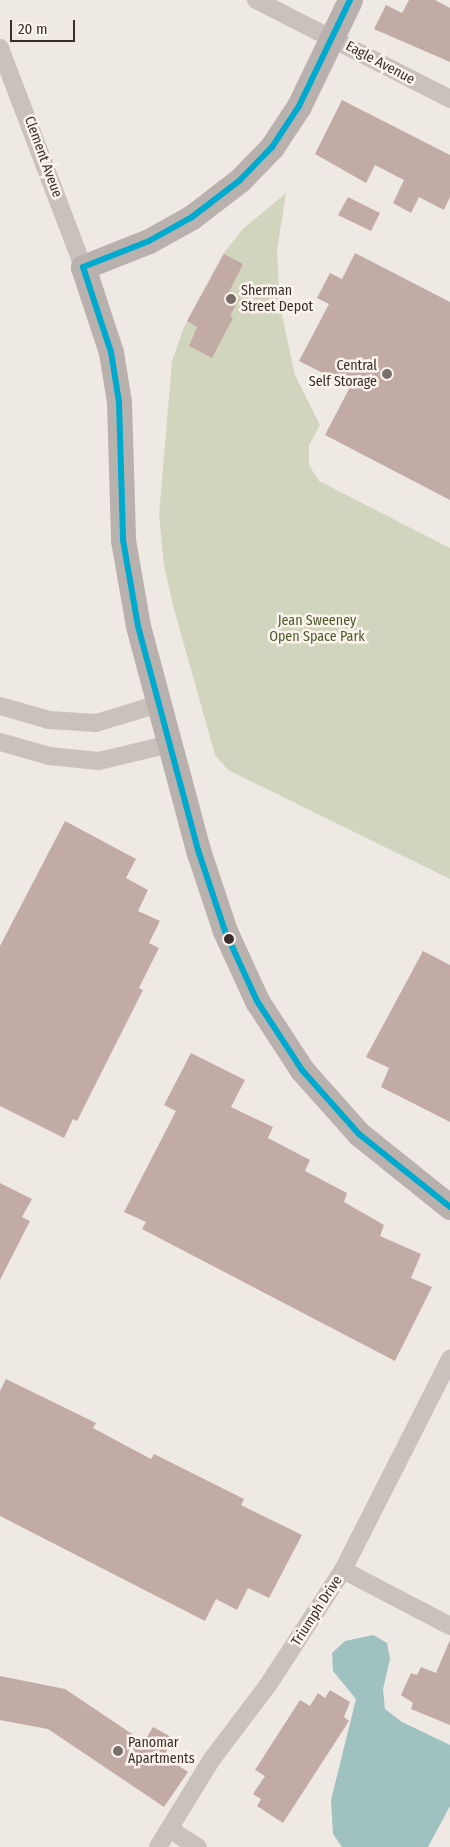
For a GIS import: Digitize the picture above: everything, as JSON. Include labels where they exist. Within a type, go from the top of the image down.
[{"type":"street","name":"Eagle Avenue","points":[[256,0],[450,99]]},
{"type":"street","points":[[350,0],[299,106],[272,147],[240,180],[192,217],[149,241],[82,267],[111,352],[119,402],[123,540],[130,588],[211,893],[258,1001],[302,1070],[359,1134],[450,1207]]},
{"type":"street","name":"Clement Aveue","points":[[0,48],[82,267]]},
{"type":"street","points":[[0,706],[49,720],[96,723],[160,704]]},
{"type":"street","points":[[0,742],[48,756],[99,761],[170,744]]},
{"type":"street","name":"Triumph Drive","points":[[158,1847],[212,1759],[268,1685],[343,1570],[450,1359]]},
{"type":"street","points":[[343,1570],[450,1626]]},
{"type":"street","points":[[169,1829],[198,1847]]},
{"type":"green space","name":"Jean Sweeney Open Space Park","points":[[286,193],[277,250],[280,306],[295,375],[320,425],[309,445],[309,465],[319,481],[450,548],[450,879],[228,770],[215,755],[174,609],[164,566],[159,515],[172,361],[184,327],[223,254],[243,229]]},
{"type":"water","points":[[373,1635],[387,1643],[390,1659],[383,1689],[385,1709],[402,1722],[450,1745],[450,1806],[428,1847],[342,1847],[333,1834],[331,1800],[356,1699],[333,1671],[332,1653],[345,1641]]},
{"type":"building","points":[[409,0],[435,0],[450,8],[450,62],[374,29],[386,5],[402,13]]},
{"type":"building","points":[[342,100],[450,155],[450,197],[444,210],[419,197],[411,213],[393,203],[404,180],[375,165],[366,183],[315,154]]},
{"type":"building","points":[[348,197],[380,213],[371,231],[338,215]]},
{"type":"building","name":"Central Self Storage","points":[[355,253],[450,302],[450,500],[325,435],[350,387],[299,361],[329,304],[317,298],[330,273],[342,279]]},
{"type":"building","name":"Sherman Street Depot","points":[[224,254],[243,264],[228,294],[239,299],[230,316],[233,318],[212,358],[189,346],[197,327],[187,321]]},
{"type":"building","points":[[65,821],[136,859],[126,878],[148,890],[138,911],[160,921],[149,943],[159,948],[139,988],[143,990],[77,1121],[73,1119],[64,1138],[0,1106],[0,946]]},
{"type":"building","points":[[423,951],[450,965],[450,1122],[381,1087],[389,1068],[366,1057]]},
{"type":"building","points":[[191,1053],[245,1080],[231,1107],[273,1127],[268,1138],[310,1160],[305,1171],[347,1193],[344,1202],[384,1225],[380,1236],[421,1254],[411,1278],[432,1287],[395,1361],[142,1229],[146,1222],[124,1212],[176,1111],[164,1105]]},
{"type":"building","points":[[0,1183],[32,1199],[22,1217],[30,1221],[0,1280]]},
{"type":"building","points":[[6,1379],[96,1423],[93,1428],[151,1459],[154,1454],[244,1499],[241,1505],[302,1535],[269,1598],[248,1588],[237,1610],[216,1599],[205,1621],[0,1516],[0,1391]]},
{"type":"building","points":[[450,1640],[450,1725],[411,1709],[413,1703],[401,1695],[411,1673],[417,1675],[421,1667],[436,1673]]},
{"type":"building","name":"Panomar Apartments","points":[[0,1676],[65,1689],[144,1742],[153,1727],[173,1738],[164,1756],[188,1772],[164,1807],[48,1729],[0,1720]]},
{"type":"building","points":[[330,1690],[350,1702],[344,1717],[349,1721],[283,1823],[257,1806],[261,1799],[253,1794],[265,1776],[255,1770],[300,1700],[310,1706],[318,1693],[325,1698]]},
{"type":"transit line","points":[[83,267],[149,241],[192,217],[240,180],[272,147],[299,106],[350,0]]},
{"type":"transit line","points":[[83,267],[111,352],[119,402],[123,540],[138,626],[199,853],[225,931],[257,1001],[302,1070],[359,1134],[450,1207]]},
{"type":"place","name":"Sherman Street Depot","points":[[231,299]]},
{"type":"place","name":"Central Self Storage","points":[[387,374]]},
{"type":"place","name":"Panomar Apartments","points":[[118,1751]]}]
